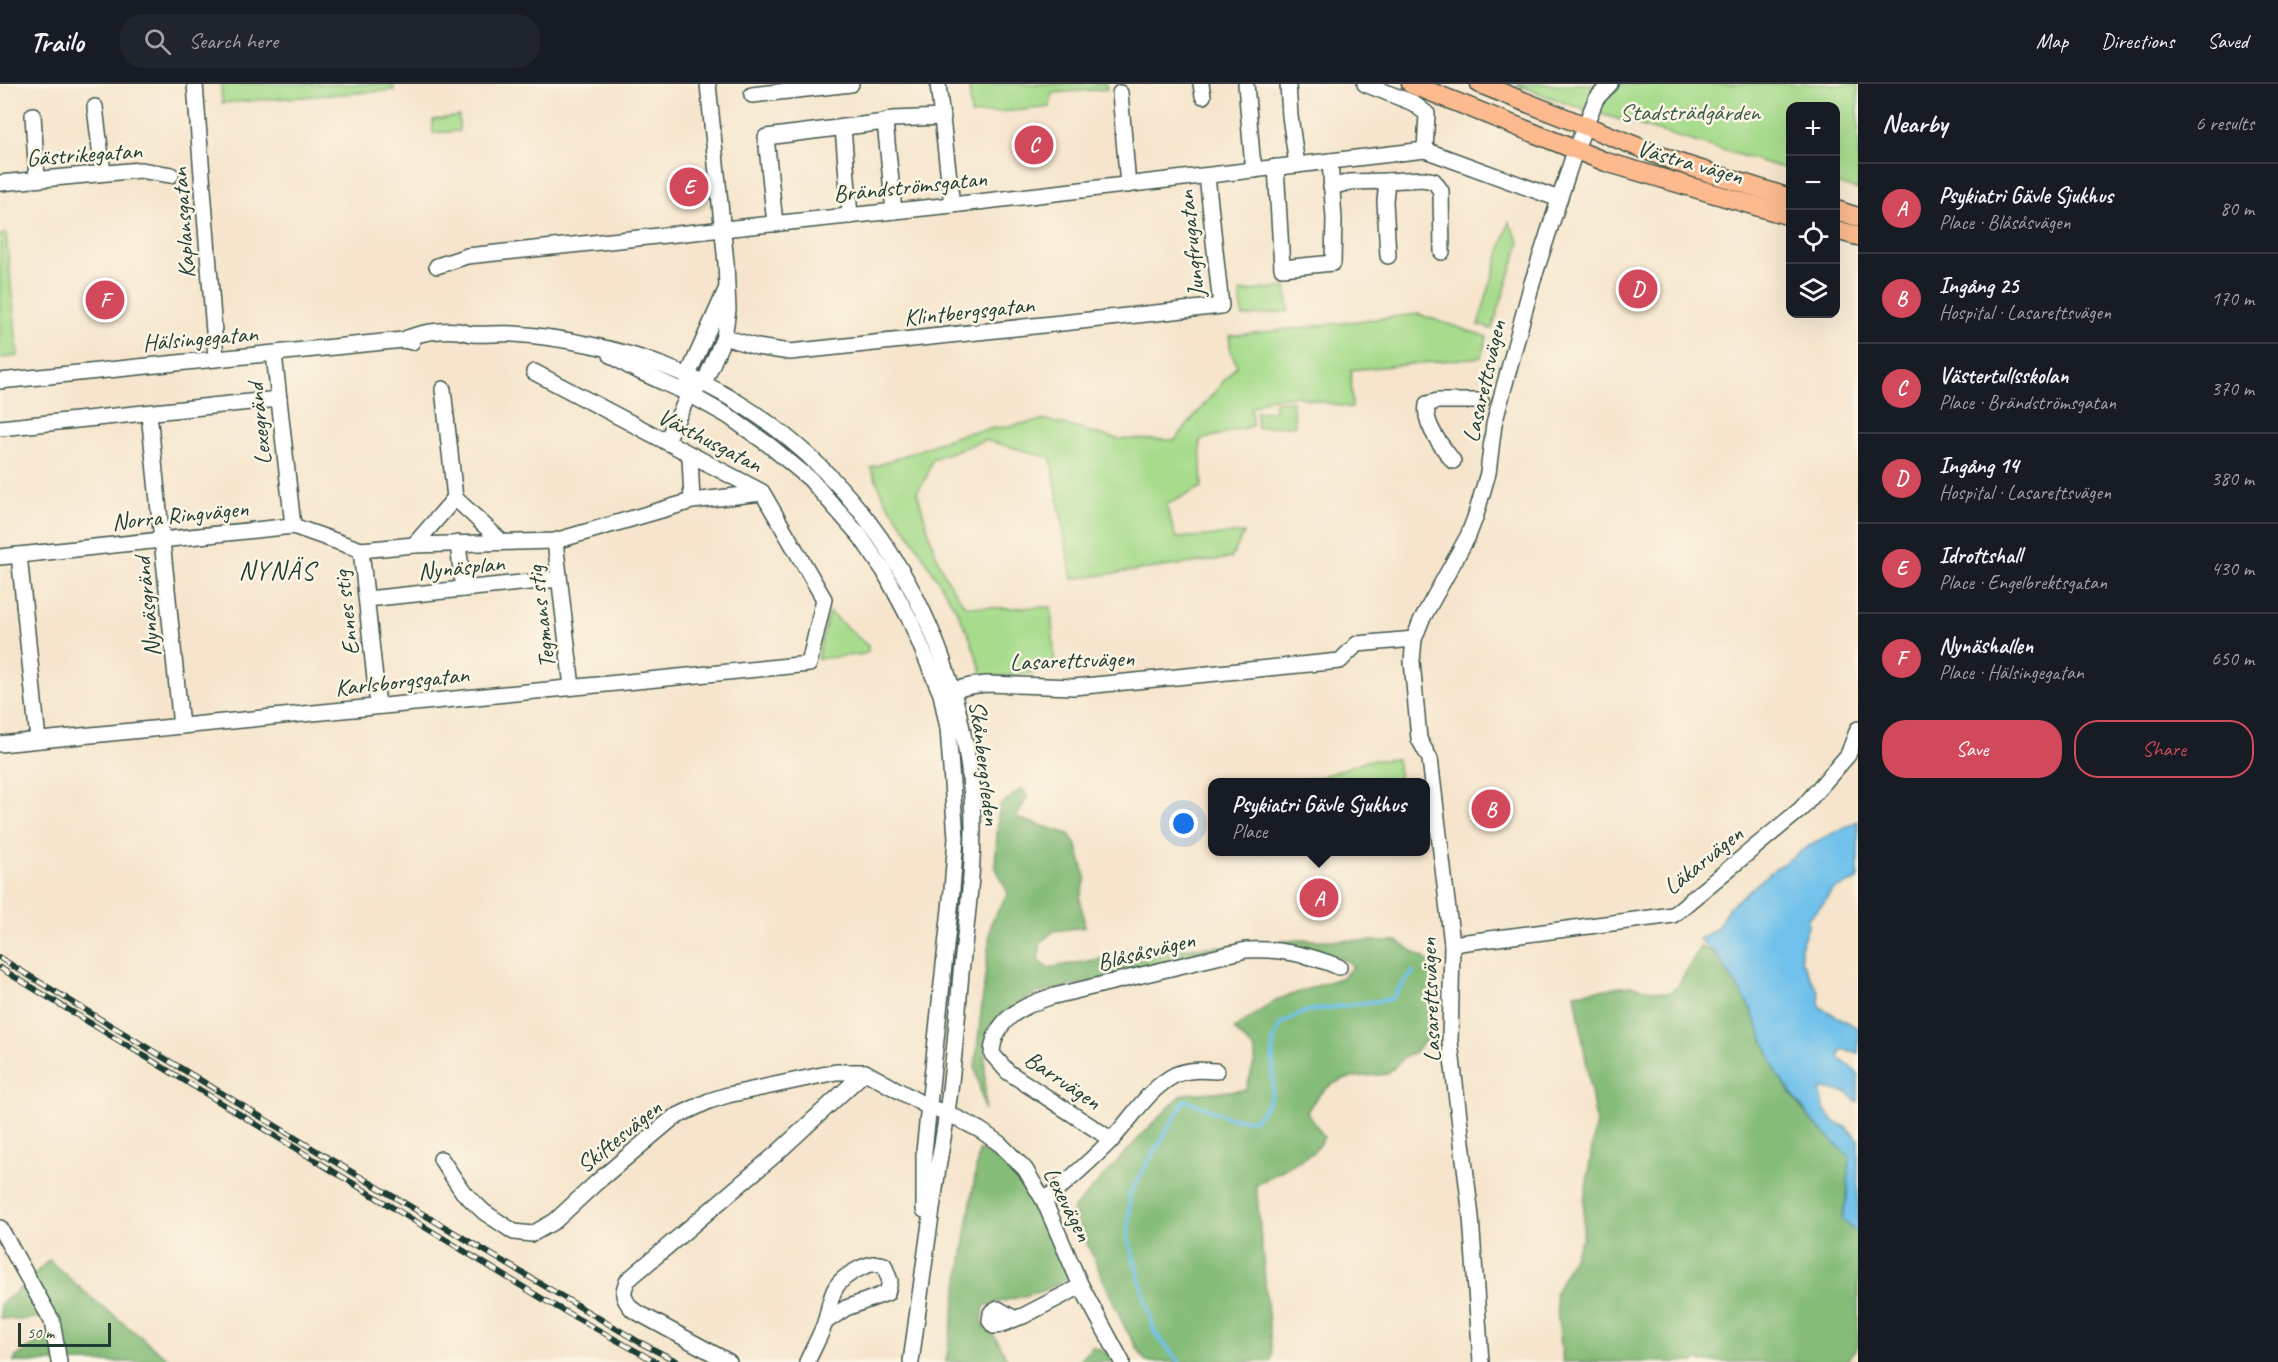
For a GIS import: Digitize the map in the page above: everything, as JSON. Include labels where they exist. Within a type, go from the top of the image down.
[{"type":"main road","name":"Västra vägen","points":[[1411,84],[1606,162],[1786,215]]},
{"type":"main road","name":"Västra vägen","points":[[1480,84],[1676,162],[1786,196]]},
{"type":"main road","points":[[1840,211],[1858,216]]},
{"type":"main road","points":[[1840,231],[1858,236]]},
{"type":"street","name":"Kaplansgatan","points":[[195,84],[216,358]]},
{"type":"street","points":[[666,442],[689,394],[704,383],[728,324],[723,229],[708,84]]},
{"type":"street","points":[[752,95],[851,84]]},
{"type":"street","points":[[938,84],[952,205]]},
{"type":"street","points":[[1246,84],[1255,170]]},
{"type":"street","points":[[1288,84],[1297,165]]},
{"type":"street","points":[[1365,84],[1413,103],[1427,114],[1425,150]]},
{"type":"street","name":"Lasarettsvägen","points":[[1481,1362],[1470,1208],[1450,1042],[1452,944],[1430,759],[1419,739],[1412,661],[1414,639],[1421,621],[1468,536],[1475,518],[1488,473],[1490,442],[1511,356],[1559,199],[1596,99],[1610,84]]},
{"type":"street","points":[[1120,93],[1128,185]]},
{"type":"street","points":[[95,107],[103,173]]},
{"type":"street","points":[[33,115],[37,179]]},
{"type":"street","points":[[775,224],[766,137],[885,122],[892,119],[943,117]]},
{"type":"street","points":[[885,122],[894,211]]},
{"type":"street","points":[[843,127],[850,216]]},
{"type":"street","name":"Brändströmsgatan","points":[[437,266],[467,256],[952,205],[1425,150],[1559,199]]},
{"type":"street","points":[[1434,181],[1443,156]]},
{"type":"street","points":[[1276,167],[1282,267],[1334,263],[1330,161]]},
{"type":"street","name":"Gästrikegatan","points":[[0,183],[140,170],[171,175]]},
{"type":"street","name":"Jungfrugatan","points":[[1207,176],[1221,306]]},
{"type":"street","points":[[1331,187],[1350,182],[1422,179],[1434,181],[1441,191],[1442,252]]},
{"type":"street","points":[[1387,181],[1385,201],[1388,256]]},
{"type":"street","points":[[689,394],[688,375],[726,290]]},
{"type":"street","name":"Klintbergsgatan","points":[[724,337],[757,347],[790,352],[1221,306]]},
{"type":"street","name":"Hälsingegatan","points":[[0,381],[403,340],[415,343],[455,340],[470,334],[535,336],[645,359],[688,375]]},
{"type":"street","name":"Hälsingegatan","points":[[601,349],[632,368],[689,394]]},
{"type":"street","name":"Lexegränd","points":[[274,354],[293,526]]},
{"type":"street","name":"Växthusgatan","points":[[534,372],[762,492],[824,599],[808,664]]},
{"type":"street","name":"Skånbergsleden","points":[[688,375],[753,412],[803,450],[843,490],[873,527],[900,567],[927,616],[947,692],[956,838],[924,1152],[923,1263]]},
{"type":"street","points":[[443,389],[455,498]]},
{"type":"street","name":"Skånbergsleden","points":[[689,394],[728,416],[769,445],[810,479],[834,504],[884,571],[962,725],[972,799],[969,896],[947,1113],[923,1263],[911,1362]]},
{"type":"street","points":[[0,428],[279,399]]},
{"type":"street","points":[[1453,461],[1436,438],[1425,413],[1427,404],[1438,401],[1481,401]]},
{"type":"street","name":"Nynäsgränd","points":[[149,413],[181,726]]},
{"type":"street","points":[[690,456],[692,501]]},
{"type":"street","points":[[555,541],[692,501],[762,492]]},
{"type":"street","name":"Nynäsplan","points":[[414,545],[455,498],[502,542]]},
{"type":"street","name":"Norra Ringvägen","points":[[0,557],[293,526],[361,550]]},
{"type":"street","name":"Nynäsplan","points":[[361,550],[414,545],[555,541]]},
{"type":"street","name":"Tegmans stig","points":[[555,541],[572,687]]},
{"type":"street","points":[[458,543],[463,589]]},
{"type":"street","name":"Ennes stig","points":[[361,550],[378,706]]},
{"type":"street","points":[[19,555],[38,740]]},
{"type":"street","name":"Nynäsplan","points":[[367,599],[559,579]]},
{"type":"street","name":"Lasarettsvägen","points":[[947,692],[986,684],[1074,687],[1340,661],[1357,644],[1414,639]]},
{"type":"street","name":"Karlsborgsgatan","points":[[0,744],[808,664]]},
{"type":"street","name":"Läkarvägen","points":[[1452,944],[1673,915],[1801,809],[1848,754],[1858,729]]},
{"type":"street","name":"Blåsåsvägen","points":[[992,1054],[992,1043],[1006,1018],[1030,1004],[1050,997],[1246,950],[1265,949],[1322,959],[1339,967]]},
{"type":"street","name":"Barrvägen","points":[[992,1054],[1008,1072],[1112,1140]]},
{"type":"street","points":[[1044,1202],[1112,1140],[1143,1101],[1161,1084],[1176,1074],[1194,1070],[1216,1071]]},
{"type":"street","name":"Skiftesvägen","points":[[441,1159],[463,1192],[484,1212],[514,1232],[532,1234],[555,1221],[673,1118],[709,1101],[836,1072],[865,1072],[930,1108]]},
{"type":"street","points":[[729,1362],[633,1310],[624,1300],[623,1288],[628,1280],[776,1154],[865,1072]]},
{"type":"street","name":"Lexevägen","points":[[930,1108],[972,1125],[1000,1144],[1025,1169],[1044,1202],[1081,1286],[1122,1362]]},
{"type":"street","points":[[0,1228],[52,1321],[59,1362]]},
{"type":"street","points":[[807,1362],[825,1322],[837,1285],[860,1268],[879,1262],[884,1265],[890,1281],[887,1293],[846,1308],[825,1322]]},
{"type":"street","points":[[1013,1318],[1023,1316],[1081,1286]]},
{"type":"green space","points":[[221,84],[393,84],[394,90],[222,103]]},
{"type":"green space","points":[[969,84],[1106,84],[1107,89],[1052,93],[1050,107],[971,115]]},
{"type":"green space","name":"Stadsträdgården","points":[[1516,84],[1858,84],[1858,190],[1840,184],[1840,102],[1786,102],[1786,169],[1567,104]]},
{"type":"green space","points":[[459,116],[459,131],[433,133],[433,120]]},
{"type":"green space","points":[[1509,222],[1520,243],[1492,329],[1478,325]]},
{"type":"green space","points":[[6,234],[18,356],[0,358],[0,235]]},
{"type":"green space","points":[[1286,287],[1289,311],[1243,317],[1240,292]]},
{"type":"green space","points":[[1418,314],[1487,337],[1481,357],[1351,370],[1352,408],[1296,396],[1267,399],[1251,408],[1252,426],[1200,440],[1202,487],[1166,505],[1176,538],[1244,533],[1231,558],[1072,579],[1051,458],[985,440],[932,459],[926,478],[917,492],[935,552],[948,581],[966,606],[1051,607],[1055,670],[984,678],[970,638],[957,611],[912,538],[885,500],[871,468],[965,433],[1046,420],[1117,439],[1175,440],[1237,365],[1231,352],[1229,336]]},
{"type":"green space","points":[[1292,401],[1295,425],[1257,428],[1256,412],[1274,411],[1274,402]]},
{"type":"green space","points":[[829,612],[868,646],[868,651],[864,654],[817,659]]},
{"type":"green space","points":[[1397,759],[1399,778],[1314,778],[1321,777],[1365,761]]},
{"type":"green space","points":[[1022,789],[1028,796],[1016,818],[1069,834],[1077,847],[1086,879],[1080,898],[1085,927],[1054,931],[1041,942],[1038,960],[1047,968],[1141,952],[1301,940],[1397,941],[1433,964],[1436,1001],[1430,1036],[1415,1052],[1402,1059],[1388,1074],[1351,1078],[1331,1085],[1323,1091],[1307,1112],[1324,1137],[1314,1152],[1256,1185],[1272,1356],[1270,1362],[1146,1362],[1125,1328],[1072,1210],[1183,1094],[1246,1090],[1255,1060],[1255,1051],[1234,1029],[1276,1000],[1343,977],[1353,966],[1344,959],[1253,948],[1033,994],[1002,1014],[985,1032],[985,1111],[975,1067],[991,923],[1008,893],[995,866],[999,806]]},
{"type":"green space","points":[[1700,947],[1715,953],[1748,1003],[1778,1075],[1801,1108],[1850,1157],[1847,1199],[1842,1218],[1858,1234],[1858,1344],[1856,1350],[1845,1362],[1703,1362],[1698,1359],[1694,1362],[1563,1362],[1555,1293],[1583,1237],[1584,1202],[1596,1122],[1575,993],[1630,986],[1668,993],[1677,987]]},
{"type":"green space","points":[[979,1151],[999,1158],[1025,1190],[1044,1203],[1075,1276],[1043,1291],[984,1306],[982,1317],[984,1326],[998,1341],[1008,1362],[946,1362]]},
{"type":"green space","points":[[49,1260],[87,1294],[172,1362],[14,1362],[16,1357],[59,1328],[53,1316],[18,1320],[0,1318],[0,1304]]},
{"type":"green space","points":[[1092,1347],[1113,1355],[1118,1362],[1076,1362],[1081,1360]]},
{"type":"water","points":[[1858,821],[1858,880],[1832,890],[1823,904],[1808,918],[1808,926],[1801,945],[1801,960],[1818,991],[1820,1007],[1858,1028],[1858,1053],[1841,1050],[1839,1058],[1858,1073],[1858,1102],[1846,1092],[1820,1089],[1824,1110],[1836,1123],[1846,1127],[1858,1139],[1858,1234],[1842,1219],[1847,1199],[1850,1157],[1813,1122],[1778,1075],[1748,1003],[1715,953],[1699,939],[1717,928],[1728,908],[1776,868],[1815,842]]},
{"type":"waterway","points":[[1179,1362],[1155,1333],[1128,1238],[1130,1193],[1185,1100],[1231,1118],[1254,1120],[1263,1110],[1272,1093],[1273,1042],[1282,1023],[1307,1011],[1391,999],[1413,972]]},
{"type":"railway","points":[[0,958],[325,1156],[639,1342],[678,1362]]},
{"type":"railway","points":[[0,968],[546,1301],[656,1362]]},
{"type":"place","name":"Västertullsskolan","points":[[1034,145]]},
{"type":"place","name":"Idrottshall","points":[[689,187]]},
{"type":"place","name":"Ingång 14","points":[[1638,289]]},
{"type":"place","name":"Nynäshallen","points":[[105,300]]},
{"type":"place","name":"Ingång 25","points":[[1491,809]]},
{"type":"place","name":"Psykiatri Gävle Sjukhus","points":[[1319,898]]},
{"type":"district","name":"NYNÄS","points":[[277,570]]}]
